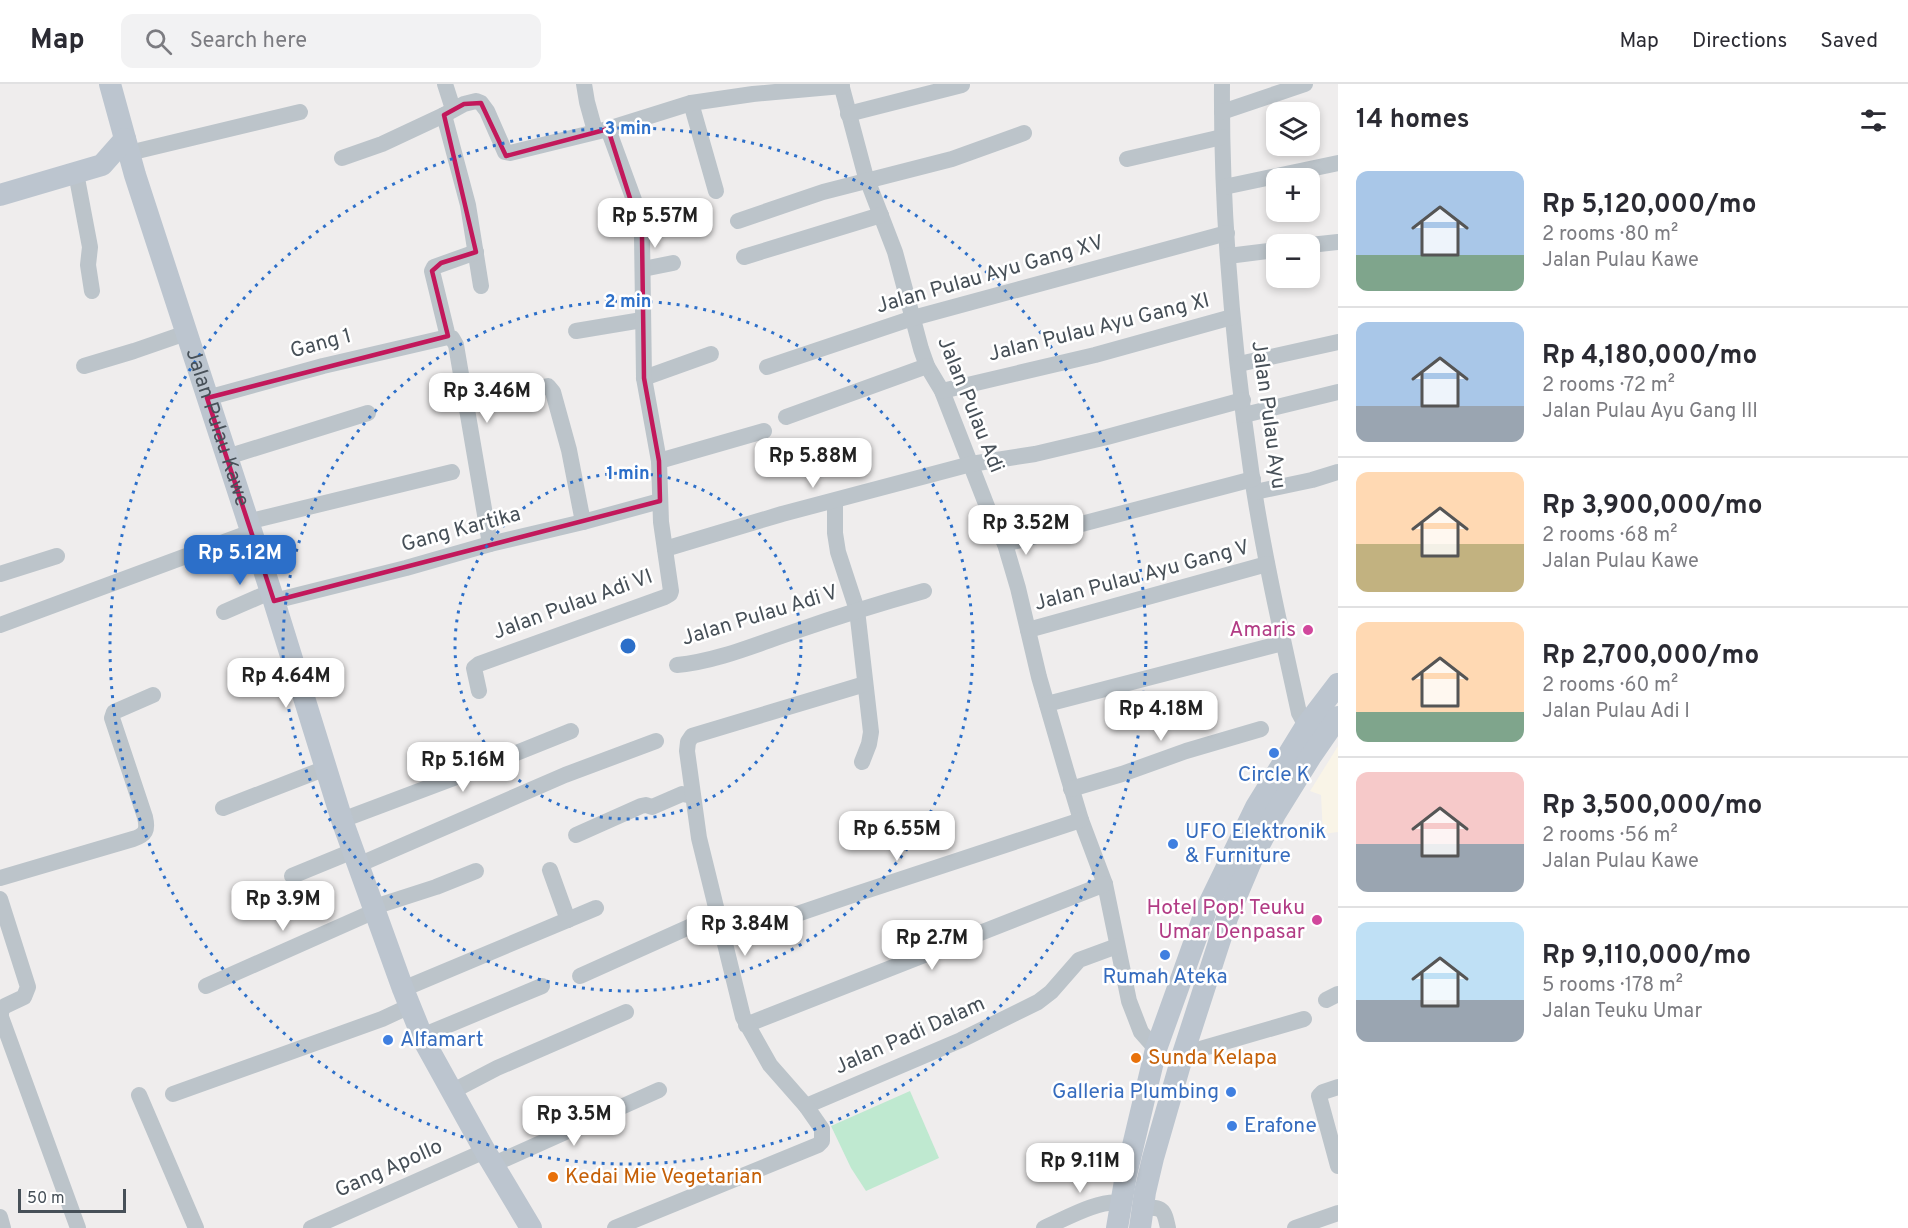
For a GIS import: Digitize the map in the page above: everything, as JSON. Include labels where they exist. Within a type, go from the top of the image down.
[{"type":"street","name":"Jalan Pulau Kawe","points":[[110,84],[135,176],[342,820],[374,909],[422,1036],[451,1092],[531,1228]]},
{"type":"street","points":[[445,84],[448,112],[468,206],[481,286]]},
{"type":"street","name":"Jalan Pulau Adi VI","points":[[479,691],[474,668],[479,664],[668,596],[671,591],[660,501],[659,461],[644,378],[642,236],[639,218],[634,200],[587,102],[584,84]]},
{"type":"street","name":"Jalan Pulau Ayu","points":[[1222,84],[1224,187],[1232,317],[1254,486],[1267,564],[1299,713],[1314,733]]},
{"type":"street","points":[[1222,112],[1305,84]]},
{"type":"street","points":[[342,158],[382,144],[476,101],[481,103],[487,111],[507,154],[601,130],[691,103],[842,85]]},
{"type":"street","name":"Jalan Pulau Adi","points":[[842,85],[868,181],[895,252],[927,366],[942,391],[988,509],[1005,544],[1071,789],[1105,884],[1129,1000],[1141,1032],[1156,1049]]},
{"type":"street","points":[[849,114],[962,85]]},
{"type":"street","points":[[691,103],[716,191]]},
{"type":"street","points":[[0,195],[102,165],[127,146],[300,112]]},
{"type":"street","points":[[738,221],[823,192],[952,159],[1024,133]]},
{"type":"street","points":[[1127,159],[1222,138]]},
{"type":"street","points":[[1224,187],[1338,163]]},
{"type":"street","points":[[102,165],[135,176]]},
{"type":"street","points":[[76,173],[90,247],[88,265],[92,291]]},
{"type":"street","points":[[744,257],[881,215]]},
{"type":"street","name":"Jalan Pulau Ayu Gang XV","points":[[767,367],[913,318],[1227,233]]},
{"type":"street","points":[[1320,245],[1338,242]]},
{"type":"street","points":[[1228,256],[1266,251]]},
{"type":"street","points":[[476,252],[441,263],[432,271],[448,337],[452,338],[456,345],[490,544]]},
{"type":"street","points":[[643,269],[673,263]]},
{"type":"street","name":"Jalan Pulau Ayu Gang XI","points":[[942,391],[1095,356],[1232,317]]},
{"type":"street","points":[[576,331],[642,320]]},
{"type":"street","points":[[84,366],[186,333]]},
{"type":"street","name":"Gang 1","points":[[207,398],[323,366],[448,337]]},
{"type":"street","points":[[1239,364],[1338,342]]},
{"type":"street","points":[[644,378],[711,354]]},
{"type":"street","points":[[786,417],[927,366]]},
{"type":"street","points":[[532,389],[548,386],[553,392],[569,450],[583,522]]},
{"type":"street","name":"Jalan Pulau Adi VI","points":[[665,549],[782,514],[971,464],[1035,454],[1244,407],[1338,392]]},
{"type":"street","points":[[227,457],[368,412]]},
{"type":"street","points":[[659,461],[764,431]]},
{"type":"street","points":[[0,625],[249,527],[452,472]]},
{"type":"street","points":[[1005,544],[1254,486],[1312,480],[1338,472]]},
{"type":"street","name":"Gang Kartika","points":[[224,612],[272,597],[406,568],[660,501]]},
{"type":"street","name":"Jalan Pulau Adi V","points":[[835,501],[835,533],[838,552],[857,610],[871,732],[862,762]]},
{"type":"street","points":[[0,574],[57,556]]},
{"type":"street","name":"Jalan Pulau Ayu Gang V","points":[[1028,630],[1267,564]]},
{"type":"street","name":"Jalan Pulau Adi V","points":[[677,664],[725,655],[857,610],[924,591]]},
{"type":"street","points":[[1047,704],[1284,643]]},
{"type":"street","points":[[615,1228],[818,1145],[822,1141],[824,1136],[822,1130],[806,1106],[770,1065],[746,1025],[699,838],[687,751],[688,742],[692,736],[865,684]]},
{"type":"street","points":[[1117,1228],[1135,1213],[1145,1192],[1182,1054],[1227,918],[1252,859],[1338,684]]},
{"type":"street","points":[[0,878],[133,839],[146,831],[148,828],[145,817],[112,718],[114,712],[153,695]]},
{"type":"street","points":[[1135,1213],[1126,1175],[1156,1049],[1206,910],[1257,807],[1314,733],[1338,717]]},
{"type":"street","points":[[1071,789],[1261,729]]},
{"type":"street","points":[[342,820],[571,731]]},
{"type":"street","points":[[292,876],[356,858],[656,741]]},
{"type":"street","points":[[222,808],[326,768]]},
{"type":"street","points":[[576,835],[641,806],[652,807],[682,794],[693,796]]},
{"type":"street","points":[[724,939],[1081,820]]},
{"type":"street","points":[[550,870],[568,920]]},
{"type":"street","points":[[206,986],[374,909],[476,871]]},
{"type":"street","points":[[746,1025],[1105,884]]},
{"type":"street","points":[[0,899],[28,987],[27,994],[1,1010],[1,1017],[78,1228]]},
{"type":"street","points":[[173,1094],[372,1023],[407,997],[596,908]]},
{"type":"street","points":[[580,976],[718,914]]},
{"type":"street","name":"Jalan Padi Dalam","points":[[806,1106],[961,1040],[1038,1002],[1051,992],[1079,960],[1117,946]]},
{"type":"street","points":[[422,1036],[542,986]]},
{"type":"street","points":[[451,1092],[497,1068],[626,1012]]},
{"type":"street","points":[[1182,1054],[1304,1019]]},
{"type":"street","points":[[1338,1087],[1323,1092],[1319,1096],[1338,1166]]},
{"type":"street","name":"Gang Apollo","points":[[311,1228],[659,1090]]},
{"type":"street","points":[[139,1095],[196,1228]]},
{"type":"street","points":[[1044,1228],[1096,1206],[1113,1202],[1135,1213],[1159,1207],[1163,1210],[1168,1228]]},
{"type":"street","points":[[1295,1228],[1338,1213]]},
{"type":"street","points":[[0,1217],[3,1228]]},
{"type":"highlighted area","points":[[481,103],[506,156],[608,129],[642,236],[644,378],[659,461],[660,501],[274,601],[207,398],[448,336],[432,271],[441,263],[476,252],[444,115],[464,104]]},
{"type":"shaded area","points":[[1338,746],[1338,832],[1323,834],[1321,795],[1310,791]]},
{"type":"green space","points":[[910,1091],[939,1158],[866,1191],[851,1168],[831,1126]]},
{"type":"place","name":"Amaris","points":[[1308,630]]},
{"type":"place","name":"Circle K","points":[[1274,753]]},
{"type":"place","name":"UFO Elektronik & Furniture","points":[[1173,844]]},
{"type":"place","name":"Hotel Pop! Teuku Umar Denpasar","points":[[1317,920]]},
{"type":"place","name":"Rumah Ateka","points":[[1165,955]]},
{"type":"place","name":"Alfamart","points":[[388,1040]]},
{"type":"place","name":"Sunda Kelapa","points":[[1136,1058]]},
{"type":"place","name":"Galleria Plumbing","points":[[1231,1092]]},
{"type":"place","name":"Erafone","points":[[1232,1126]]},
{"type":"place","name":"Kedai Mie Vegetarian","points":[[553,1177]]}]
